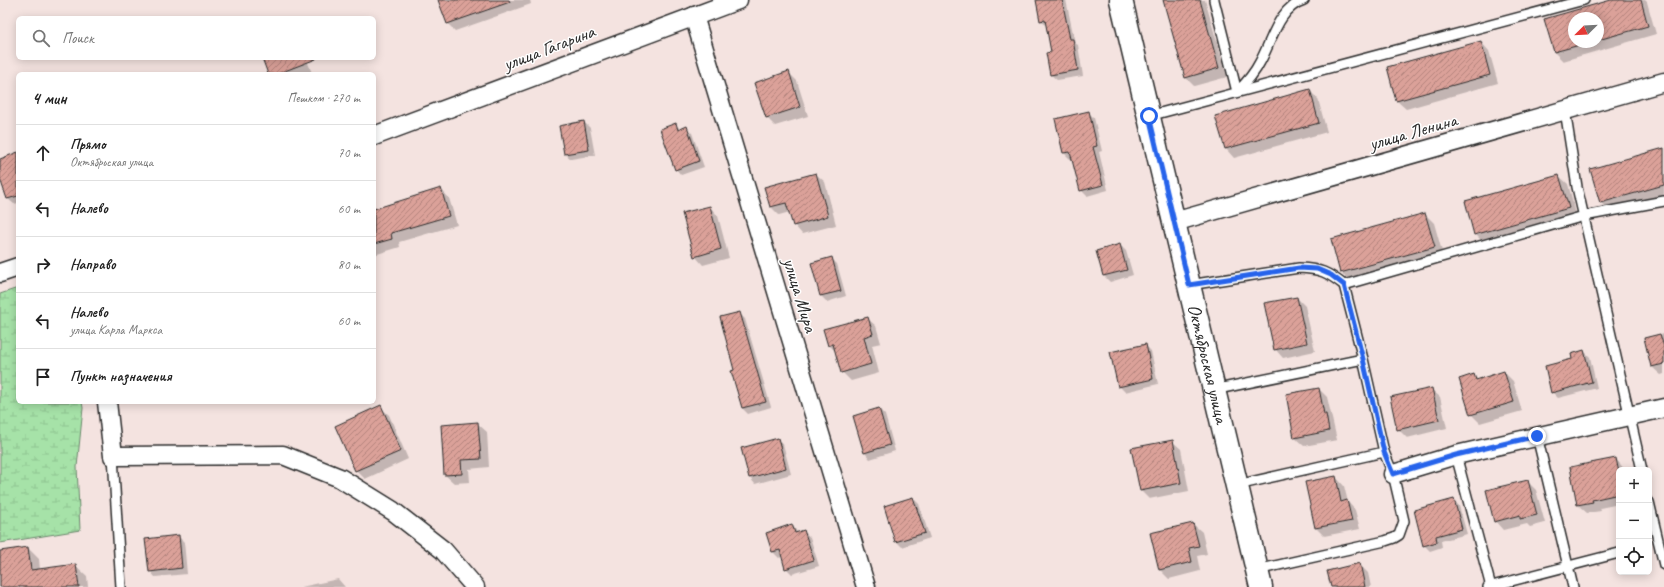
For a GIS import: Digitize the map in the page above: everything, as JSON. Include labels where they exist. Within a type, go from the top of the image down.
[{"type":"street","name":"улица Гагарина","points":[[376,135],[738,0]]},
{"type":"street","name":"Октябрьская улица","points":[[1121,0],[1259,579]]},
{"type":"street","name":"улица Мира","points":[[694,16],[866,587]]},
{"type":"street","name":"улица Ленина","points":[[1174,222],[1664,82]]},
{"type":"street","points":[[0,273],[16,268]]},
{"type":"street","points":[[107,404],[113,456],[283,455],[340,478],[393,511],[443,550],[475,587]]},
{"type":"street","points":[[1393,474],[1456,455],[1664,408]]},
{"type":"lane","points":[[1214,0],[1237,92]]},
{"type":"lane","points":[[1237,92],[1250,79],[1260,63],[1284,15],[1291,6],[1304,0]]},
{"type":"lane","points":[[1149,116],[1584,0]]},
{"type":"lane","points":[[1565,110],[1577,187],[1641,467]]},
{"type":"lane","points":[[1344,285],[1584,216],[1664,201]]},
{"type":"lane","points":[[1189,285],[1299,268],[1317,269],[1331,275],[1344,285],[1363,359],[1384,452],[1393,474],[1404,521],[1402,529],[1394,538],[1259,579]]},
{"type":"lane","points":[[1213,390],[1363,359]]},
{"type":"lane","points":[[1537,436],[1574,587]]},
{"type":"lane","points":[[1237,485],[1384,452]]},
{"type":"lane","points":[[1456,455],[1490,587],[1616,554]]},
{"type":"lane","points":[[113,456],[121,587]]},
{"type":"lane","points":[[1649,503],[1654,544],[1664,565]]},
{"type":"green space","points":[[16,289],[16,404],[82,404],[77,467],[80,530],[0,543],[0,294]]},
{"type":"building","points":[[438,0],[509,0],[510,2],[447,24]]},
{"type":"building","points":[[1036,0],[1062,0],[1070,39],[1073,39],[1078,70],[1050,75],[1046,53],[1051,52],[1045,20],[1040,21]]},
{"type":"building","points":[[1163,0],[1200,0],[1219,68],[1185,78]]},
{"type":"building","points":[[1611,0],[1641,0],[1648,26],[1604,38],[1604,12],[1569,12]]},
{"type":"building","points":[[1568,12],[1569,48],[1554,52],[1544,19]]},
{"type":"building","points":[[1481,41],[1490,75],[1396,101],[1387,67]]},
{"type":"building","points":[[263,60],[313,60],[282,72],[267,72]]},
{"type":"building","points":[[789,71],[800,107],[766,118],[754,83]]},
{"type":"building","points":[[1310,89],[1319,123],[1225,149],[1215,116]]},
{"type":"building","points":[[1089,111],[1097,146],[1093,147],[1103,185],[1080,191],[1070,152],[1063,153],[1055,119]]},
{"type":"building","points":[[584,121],[589,150],[564,154],[559,126]]},
{"type":"building","points":[[676,123],[678,130],[687,126],[699,161],[675,170],[660,129]]},
{"type":"building","points":[[1664,148],[1664,185],[1600,203],[1590,169]]},
{"type":"building","points":[[16,153],[16,197],[7,199],[0,179],[0,159]]},
{"type":"building","points":[[816,173],[828,216],[793,226],[786,203],[770,207],[764,187]]},
{"type":"building","points":[[1559,175],[1569,208],[1474,235],[1465,201]]},
{"type":"building","points":[[441,188],[449,216],[391,233],[392,239],[376,243],[376,208]]},
{"type":"building","points":[[710,206],[721,249],[694,257],[682,213]]},
{"type":"building","points":[[1425,213],[1435,247],[1340,273],[1331,239]]},
{"type":"building","points":[[1120,244],[1127,270],[1103,276],[1096,251]]},
{"type":"building","points":[[832,257],[841,291],[820,296],[811,263]]},
{"type":"building","points":[[1297,297],[1307,343],[1274,350],[1264,303]]},
{"type":"building","points":[[740,312],[766,402],[742,408],[731,371],[734,370],[720,317]]},
{"type":"building","points":[[868,317],[873,334],[864,337],[871,364],[841,373],[833,344],[828,346],[823,329]]},
{"type":"building","points":[[1660,334],[1664,347],[1664,364],[1651,367],[1644,338]]},
{"type":"building","points":[[1146,344],[1153,379],[1118,387],[1110,352]]},
{"type":"building","points":[[1584,350],[1592,382],[1551,393],[1545,366],[1572,359],[1571,354]]},
{"type":"building","points":[[1504,371],[1514,402],[1470,415],[1459,379],[1474,374],[1476,380]]},
{"type":"building","points":[[1319,388],[1329,431],[1294,438],[1286,394]]},
{"type":"building","points":[[1432,388],[1439,420],[1397,430],[1390,397]]},
{"type":"building","points":[[381,405],[401,451],[355,471],[335,426]]},
{"type":"building","points":[[879,408],[890,445],[864,453],[853,416]]},
{"type":"building","points":[[478,422],[481,459],[461,460],[462,474],[444,475],[441,425]]},
{"type":"building","points":[[778,438],[786,468],[749,478],[741,448]]},
{"type":"building","points":[[1173,440],[1181,483],[1140,491],[1131,448]]},
{"type":"building","points":[[1616,458],[1618,467],[1616,467],[1616,495],[1577,505],[1570,467]]},
{"type":"building","points":[[1336,476],[1341,502],[1347,500],[1352,521],[1315,528],[1305,482]]},
{"type":"building","points":[[1528,480],[1537,515],[1520,519],[1520,515],[1494,522],[1486,490]]},
{"type":"building","points":[[913,497],[925,533],[895,542],[884,506]]},
{"type":"building","points":[[1454,499],[1462,529],[1436,536],[1437,542],[1423,546],[1414,510]]},
{"type":"building","points":[[1193,523],[1199,546],[1189,548],[1192,562],[1159,570],[1150,533]]},
{"type":"building","points":[[792,524],[795,533],[804,530],[814,560],[785,569],[780,550],[772,552],[766,533]]},
{"type":"building","points":[[179,535],[182,568],[149,572],[145,539]]},
{"type":"building","points":[[28,547],[31,570],[76,564],[79,587],[0,587],[0,551]]},
{"type":"building","points":[[1360,563],[1365,587],[1331,587],[1327,571]]},
{"type":"route","points":[[1149,116],[1189,285],[1299,268],[1317,269],[1331,275],[1344,285],[1363,359],[1384,452],[1393,474],[1456,455],[1537,436]]}]
